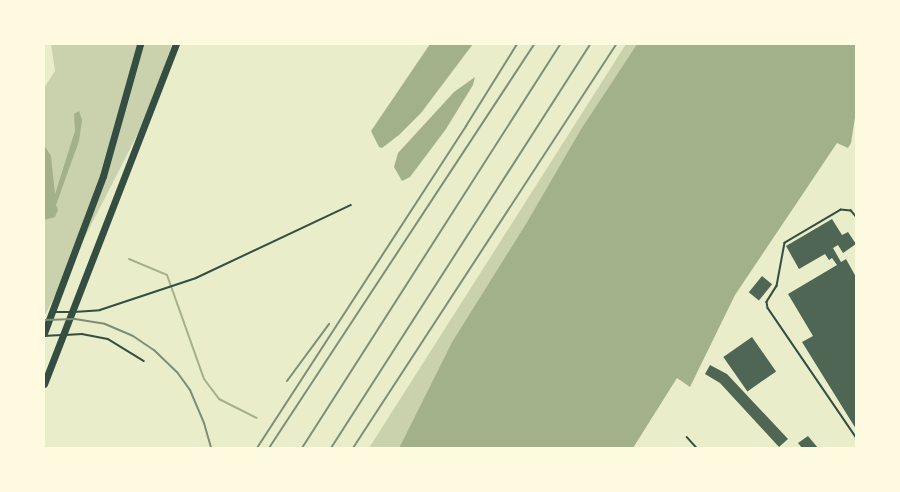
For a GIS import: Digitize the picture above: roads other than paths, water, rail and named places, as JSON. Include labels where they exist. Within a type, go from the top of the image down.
[{"type":"highway","points":[[44,335],[103,176],[140,44]]},
{"type":"highway","points":[[45,380],[176,44]]},
{"type":"lane","points":[[44,313],[100,310],[196,278],[351,205]]},
{"type":"lane","points":[[856,217],[851,211],[841,210],[784,243],[777,286],[767,302],[768,308],[856,437]]},
{"type":"lane","points":[[44,335],[82,334],[108,339],[144,361]]},
{"type":"lane","points":[[687,437],[697,448]]},
{"type":"waterway","points":[[129,259],[167,275],[204,379],[219,399],[257,418]]},
{"type":"railway","points":[[257,448],[517,44]]},
{"type":"railway","points":[[269,448],[534,44]]},
{"type":"railway","points":[[302,448],[560,44]]},
{"type":"railway","points":[[331,448],[590,44]]},
{"type":"railway","points":[[353,448],[616,44]]},
{"type":"railway","points":[[44,320],[75,319],[105,324],[133,336],[154,350],[177,372],[190,390],[204,423],[211,448]]},
{"type":"railway","points":[[287,381],[329,324]]}]
